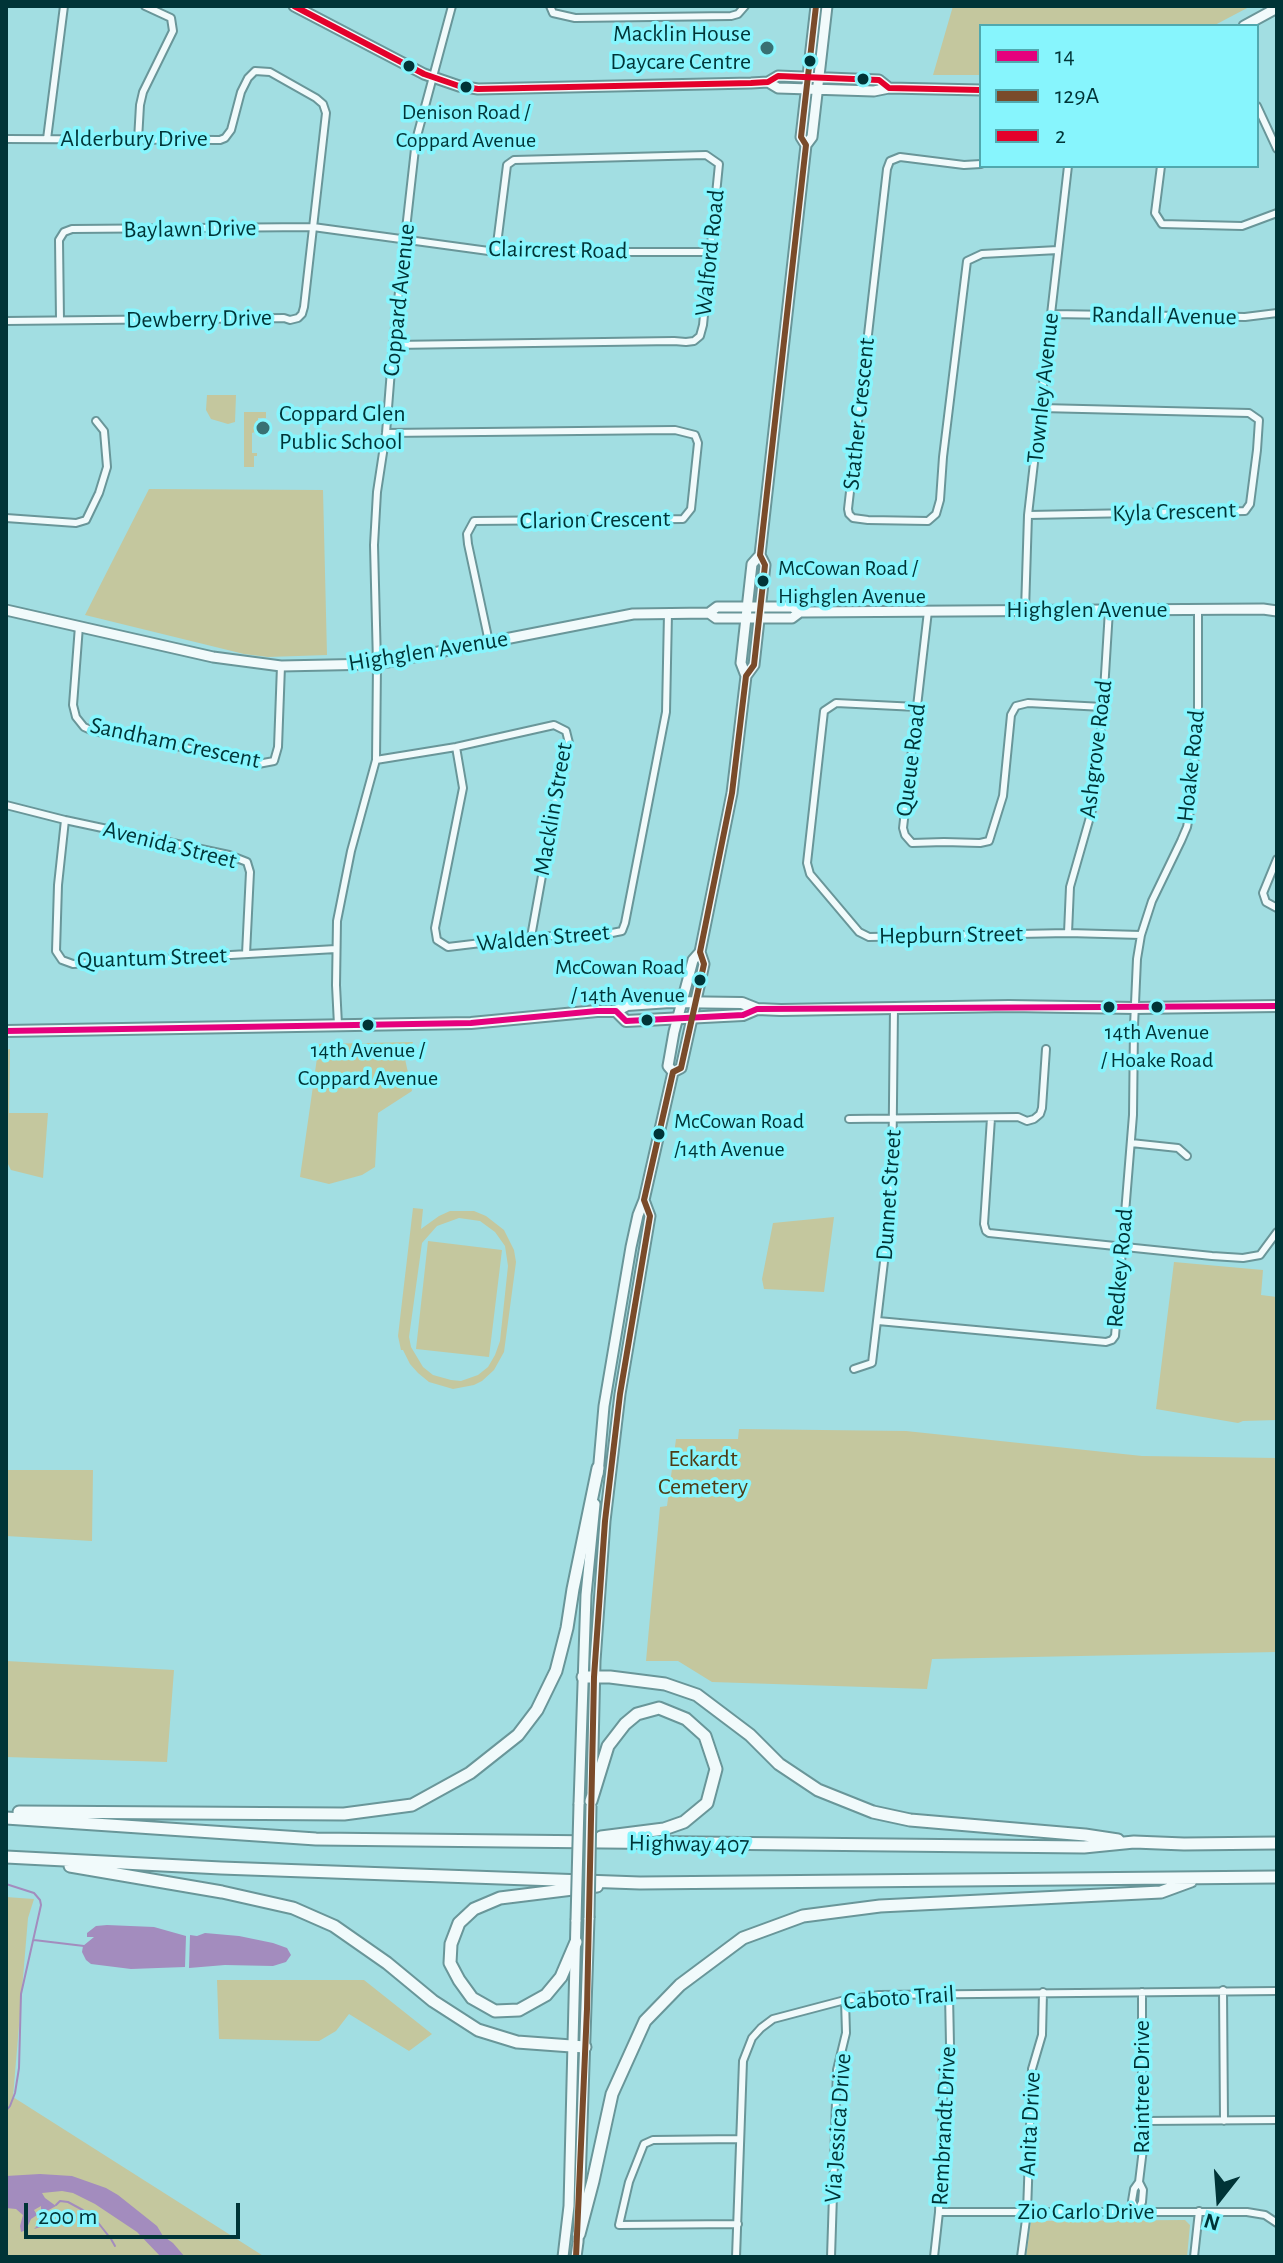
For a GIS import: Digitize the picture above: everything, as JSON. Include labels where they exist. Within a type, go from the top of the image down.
[{"type":"highway","points":[[6,1812],[344,1814],[412,1805],[470,1773],[518,1735],[537,1710],[556,1671],[598,1468]]},
{"type":"highway","points":[[589,1677],[665,1684],[697,1695],[750,1735],[779,1764],[818,1790],[873,1812],[910,1820],[1134,1842]]},
{"type":"highway","points":[[562,1842],[664,1829],[684,1822],[707,1803],[716,1769],[705,1736],[686,1719],[659,1708],[637,1714],[608,1746],[591,1803]]},
{"type":"highway","name":"Highway 407","points":[[6,1818],[316,1839],[1084,1847],[1134,1842],[1277,1843]]},
{"type":"highway","points":[[12,1857],[222,1892],[293,1908],[334,1926],[387,1963],[433,2001],[478,2030],[517,2042],[579,2047]]},
{"type":"highway","name":"Highway 407","points":[[12,1857],[221,1868],[622,1882],[1277,1877]]},
{"type":"highway","points":[[579,2234],[612,2094],[645,2021],[680,1985],[743,1938],[803,1916],[818,1914],[880,1906],[1161,1892],[1200,1878]]},
{"type":"highway","points":[[576,1942],[561,1977],[546,1995],[519,2010],[495,2011],[472,1998],[450,1963],[451,1944],[459,1923],[474,1909],[500,1898],[622,1882]]},
{"type":"main road","points":[[294,6],[377,51],[434,78],[459,86],[500,89],[768,82],[778,76],[811,84],[874,91],[889,88],[979,90]]},
{"type":"main road","points":[[746,676],[754,665],[765,565],[760,555],[806,145],[812,137],[811,84],[816,6]]},
{"type":"main road","points":[[811,84],[819,77],[827,6]]},
{"type":"main road","points":[[1248,24],[1277,8]]},
{"type":"main road","points":[[819,77],[879,80],[889,88]]},
{"type":"main road","points":[[673,1072],[668,1066],[677,1018],[693,960],[700,952],[732,793],[746,676],[741,663],[746,613],[752,564],[760,555]]},
{"type":"main road","name":"Highglen Avenue","points":[[6,610],[213,657],[281,666],[377,664],[633,614],[709,613],[717,607],[746,613],[792,607],[800,612],[1277,611]]},
{"type":"main road","points":[[673,1072],[681,1068],[704,964],[700,952]]},
{"type":"main road","points":[[6,1031],[471,1023],[616,1011],[627,1005],[682,1002],[742,1003],[757,1009],[781,1010],[1277,1006]]},
{"type":"main road","points":[[616,1011],[626,1021],[743,1015],[757,1009]]},
{"type":"main road","points":[[563,2257],[589,1918],[591,1803],[586,1595],[604,1406],[631,1247],[673,1072]]},
{"type":"main road","points":[[576,2257],[579,2234],[576,1920],[579,1804],[589,1677],[620,1394],[650,1216],[644,1200]]},
{"type":"street","points":[[47,139],[64,6]]},
{"type":"street","points":[[138,140],[143,92],[173,31],[171,18],[145,6]]},
{"type":"street","name":"Coppard Avenue","points":[[338,1025],[337,921],[351,851],[376,760],[374,519],[386,433],[393,345],[416,140],[452,6]]},
{"type":"street","points":[[550,6],[553,13],[575,18],[731,16],[738,14],[745,6]]},
{"type":"street","name":"Alderbury Drive","points":[[6,139],[220,140],[231,130],[248,78],[255,71],[270,72],[316,98],[326,108],[313,227]]},
{"type":"street","points":[[1259,110],[1277,149]]},
{"type":"street","name":"Walford Road","points":[[393,345],[694,341],[700,336],[703,325],[719,164],[706,155],[514,160],[507,165],[496,252]]},
{"type":"street","name":"Stather Crescent","points":[[979,164],[900,157],[890,161],[887,169],[848,509],[853,518],[928,521],[936,514],[967,261],[982,254],[1058,250]]},
{"type":"street","name":"Townley Avenue","points":[[1025,611],[1028,515],[1068,168]]},
{"type":"street","points":[[1161,168],[1155,213],[1162,224],[1242,226],[1277,213]]},
{"type":"street","name":"Baylawn Drive","points":[[60,320],[59,240],[64,232],[72,229],[313,227],[405,239]]},
{"type":"street","name":"Dewberry Drive","points":[[6,321],[298,318],[304,307],[313,227]]},
{"type":"street","name":"Claircrest Road","points":[[405,239],[496,252],[711,252]]},
{"type":"street","name":"Randall Avenue","points":[[1051,314],[1245,317],[1277,313]]},
{"type":"street","name":"Kyla Crescent","points":[[1028,515],[1245,511],[1250,504],[1257,450],[1259,420],[1249,413],[1041,408]]},
{"type":"street","points":[[6,518],[76,523],[86,520],[107,467],[104,431],[96,421]]},
{"type":"street","name":"Clarion Crescent","points":[[386,433],[675,430],[695,435],[698,443],[691,509],[683,519],[474,521],[467,534],[468,544],[489,642]]},
{"type":"street","name":"Ashgrove Road","points":[[1068,933],[1070,887],[1094,803],[1109,610]]},
{"type":"street","name":"Hoake Road","points":[[1135,1008],[1141,935],[1152,901],[1181,841],[1188,819],[1198,719],[1198,610]]},
{"type":"street","name":"Queue Road","points":[[928,611],[903,828],[912,843],[989,841],[1003,796],[1011,715],[1016,706],[1028,703],[1103,707]]},
{"type":"street","name":"Walden Street","points":[[456,747],[463,788],[435,928],[437,940],[448,947],[622,931],[666,712],[668,612]]},
{"type":"street","name":"Sandham Crescent","points":[[79,626],[73,705],[76,717],[84,727],[258,764],[274,761],[278,747],[281,666]]},
{"type":"street","name":"Hepburn Street","points":[[917,707],[836,703],[824,711],[807,863],[810,874],[859,932],[869,937],[1068,933],[1141,935]]},
{"type":"street","name":"Macklin Street","points":[[376,760],[456,747],[554,725],[566,731],[568,737],[531,937]]},
{"type":"street","name":"Avenida Street","points":[[6,805],[229,855],[247,862],[250,872],[246,954]]},
{"type":"street","name":"Quantum Street","points":[[65,820],[58,885],[56,951],[62,960],[73,964],[336,949]]},
{"type":"street","points":[[1277,859],[1263,893],[1266,902],[1277,908]]},
{"type":"street","name":"Dunnet Street","points":[[854,1369],[872,1363],[878,1321],[892,1194],[894,1008]]},
{"type":"street","name":"Redkey Road","points":[[878,1321],[1106,1342],[1112,1340],[1116,1327],[1131,1143],[1135,1008]]},
{"type":"street","points":[[849,1119],[1034,1119],[1040,1114],[1046,1049]]},
{"type":"street","points":[[991,1118],[986,1231],[1212,1256],[1254,1257],[1265,1251],[1277,1232]]},
{"type":"street","points":[[1131,1143],[1178,1148],[1187,1156]]},
{"type":"street","points":[[1223,1990],[1224,2121]]},
{"type":"street","name":"Caboto Trail","points":[[736,2257],[743,2061],[752,2038],[773,2019],[845,2000],[879,1995],[1277,1991]]},
{"type":"street","name":"Anita Drive","points":[[1021,2257],[1027,2212],[1032,2069],[1042,2035],[1043,1992]]},
{"type":"street","name":"Raintree Drive","points":[[1137,2212],[1132,2201],[1139,2182],[1146,2121],[1142,2082],[1142,1992]]},
{"type":"street","name":"Rembrandt Drive","points":[[934,2257],[939,2212],[944,2073],[950,2045],[949,1994]]},
{"type":"street","name":"Via Jessica Drive","points":[[831,2257],[837,2070],[846,2033],[845,2000]]},
{"type":"street","points":[[1146,2121],[1277,2120]]},
{"type":"street","points":[[738,2224],[619,2225],[629,2182],[644,2144],[653,2140],[740,2139]]},
{"type":"street","points":[[1194,2257],[1199,2211]]},
{"type":"street","name":"Zio Carlo Drive","points":[[939,2212],[1256,2212],[1277,2223]]},
{"type":"green space","points":[[953,6],[1251,6],[1217,24],[979,24],[979,75],[933,75]]},
{"type":"green space","points":[[207,395],[236,395],[235,422],[228,424],[211,419],[206,410]]},
{"type":"green space","points":[[244,412],[266,412],[266,418],[258,418],[255,432],[252,433],[252,453],[257,453],[254,467],[244,467]]},
{"type":"green space","points":[[149,489],[323,490],[327,655],[268,657],[244,654],[85,615]]},
{"type":"green space","points":[[413,1042],[405,1059],[412,1091],[378,1113],[375,1167],[362,1175],[329,1184],[300,1177],[319,1044]]},
{"type":"green space","points":[[10,1049],[9,1113],[48,1113],[43,1178],[11,1170],[6,1160],[6,1050]]},
{"type":"green space","points":[[413,1208],[423,1209],[421,1229],[450,1211],[474,1211],[504,1230],[516,1262],[504,1352],[494,1370],[474,1385],[453,1389],[429,1382],[410,1364],[401,1350],[398,1336]],"holes":[[[459,1218],[480,1221],[495,1232],[505,1246],[508,1266],[500,1341],[488,1367],[478,1375],[461,1381],[451,1380],[433,1375],[423,1367],[411,1347],[409,1337],[422,1243],[437,1226]]]},
{"type":"green space","points":[[834,1217],[824,1292],[764,1289],[762,1279],[773,1223]]},
{"type":"green space","points":[[428,1241],[502,1250],[489,1357],[416,1349]]},
{"type":"green space","points":[[1174,1262],[1263,1270],[1261,1295],[1277,1297],[1277,1420],[1238,1423],[1156,1409]]},
{"type":"green space","name":"Eckardt Cemetery","points":[[739,1429],[906,1431],[1142,1456],[1277,1458],[1277,1652],[932,1659],[927,1689],[712,1682],[678,1661],[646,1661],[660,1507],[667,1506],[676,1439],[738,1439]]},
{"type":"green space","points":[[6,1470],[93,1470],[92,1541],[6,1536]]},
{"type":"green space","points":[[6,1661],[174,1670],[167,1762],[6,1757]]},
{"type":"green space","points":[[6,1897],[34,1899],[28,1918],[13,2097],[265,2257],[6,2257]]},
{"type":"green space","points":[[217,1980],[364,1980],[432,2034],[409,2051],[349,2014],[336,2031],[319,2041],[219,2039]]},
{"type":"green space","points":[[1185,2220],[1190,2225],[1187,2257],[1026,2257],[1031,2221]]},
{"type":"shaded area","points":[[96,1926],[154,1927],[186,1936],[185,1967],[131,1969],[91,1964],[82,1952],[83,1946],[94,1937],[87,1937],[87,1933]]},
{"type":"shaded area","points":[[205,1933],[273,1943],[287,1948],[291,1955],[286,1962],[273,1966],[189,1968],[190,1935]]},
{"type":"shaded area","points":[[6,2176],[72,2176],[106,2188],[157,2226],[185,2257],[161,2257],[137,2232],[95,2204],[62,2191],[42,2193],[56,2206],[47,2211],[47,2225],[34,2229],[41,2222],[41,2206],[34,2210],[37,2215],[21,2232],[23,2215],[16,2209],[6,2208]]},
{"type":"waterway","points":[[6,1884],[34,1893],[41,1905],[21,1994],[19,2068],[15,2093],[6,2111]]},
{"type":"waterway","points":[[34,1940],[84,1946]]},
{"type":"waterway","points":[[56,2205],[60,2201],[68,2202],[92,2215],[115,2246]]},
{"type":"transit line","name":"2","points":[[294,6],[424,74],[478,89],[751,83],[768,82],[778,76],[879,80],[889,88],[979,90]]},
{"type":"transit line","name":"129A","points":[[576,2257],[587,2009],[594,1677],[605,1521],[620,1394],[650,1216],[644,1200],[673,1072],[681,1068],[704,964],[700,952],[732,793],[746,676],[754,665],[765,565],[760,555],[806,145],[801,137],[816,6]]},
{"type":"transit line","name":"14","points":[[6,1031],[471,1023],[597,1011],[616,1011],[626,1021],[743,1015],[757,1009],[1277,1006]]},
{"type":"place","name":"Macklin House Daycare Centre","points":[[767,48]]},
{"type":"place","name":"Denison Road / Coppard Avenue","points":[[466,87]]},
{"type":"place","name":"Coppard Glen Public School","points":[[263,428]]},
{"type":"place","name":"McCowan Road / Highglen Avenue","points":[[763,581]]},
{"type":"place","name":"McCowan Road / 14th Avenue","points":[[700,980]]},
{"type":"place","name":"14th Avenue / Hoake Road","points":[[1157,1007]]},
{"type":"place","name":"14th Avenue / Coppard Avenue","points":[[368,1025]]},
{"type":"place","name":"McCowan Road /14th Avenue","points":[[659,1134]]}]
